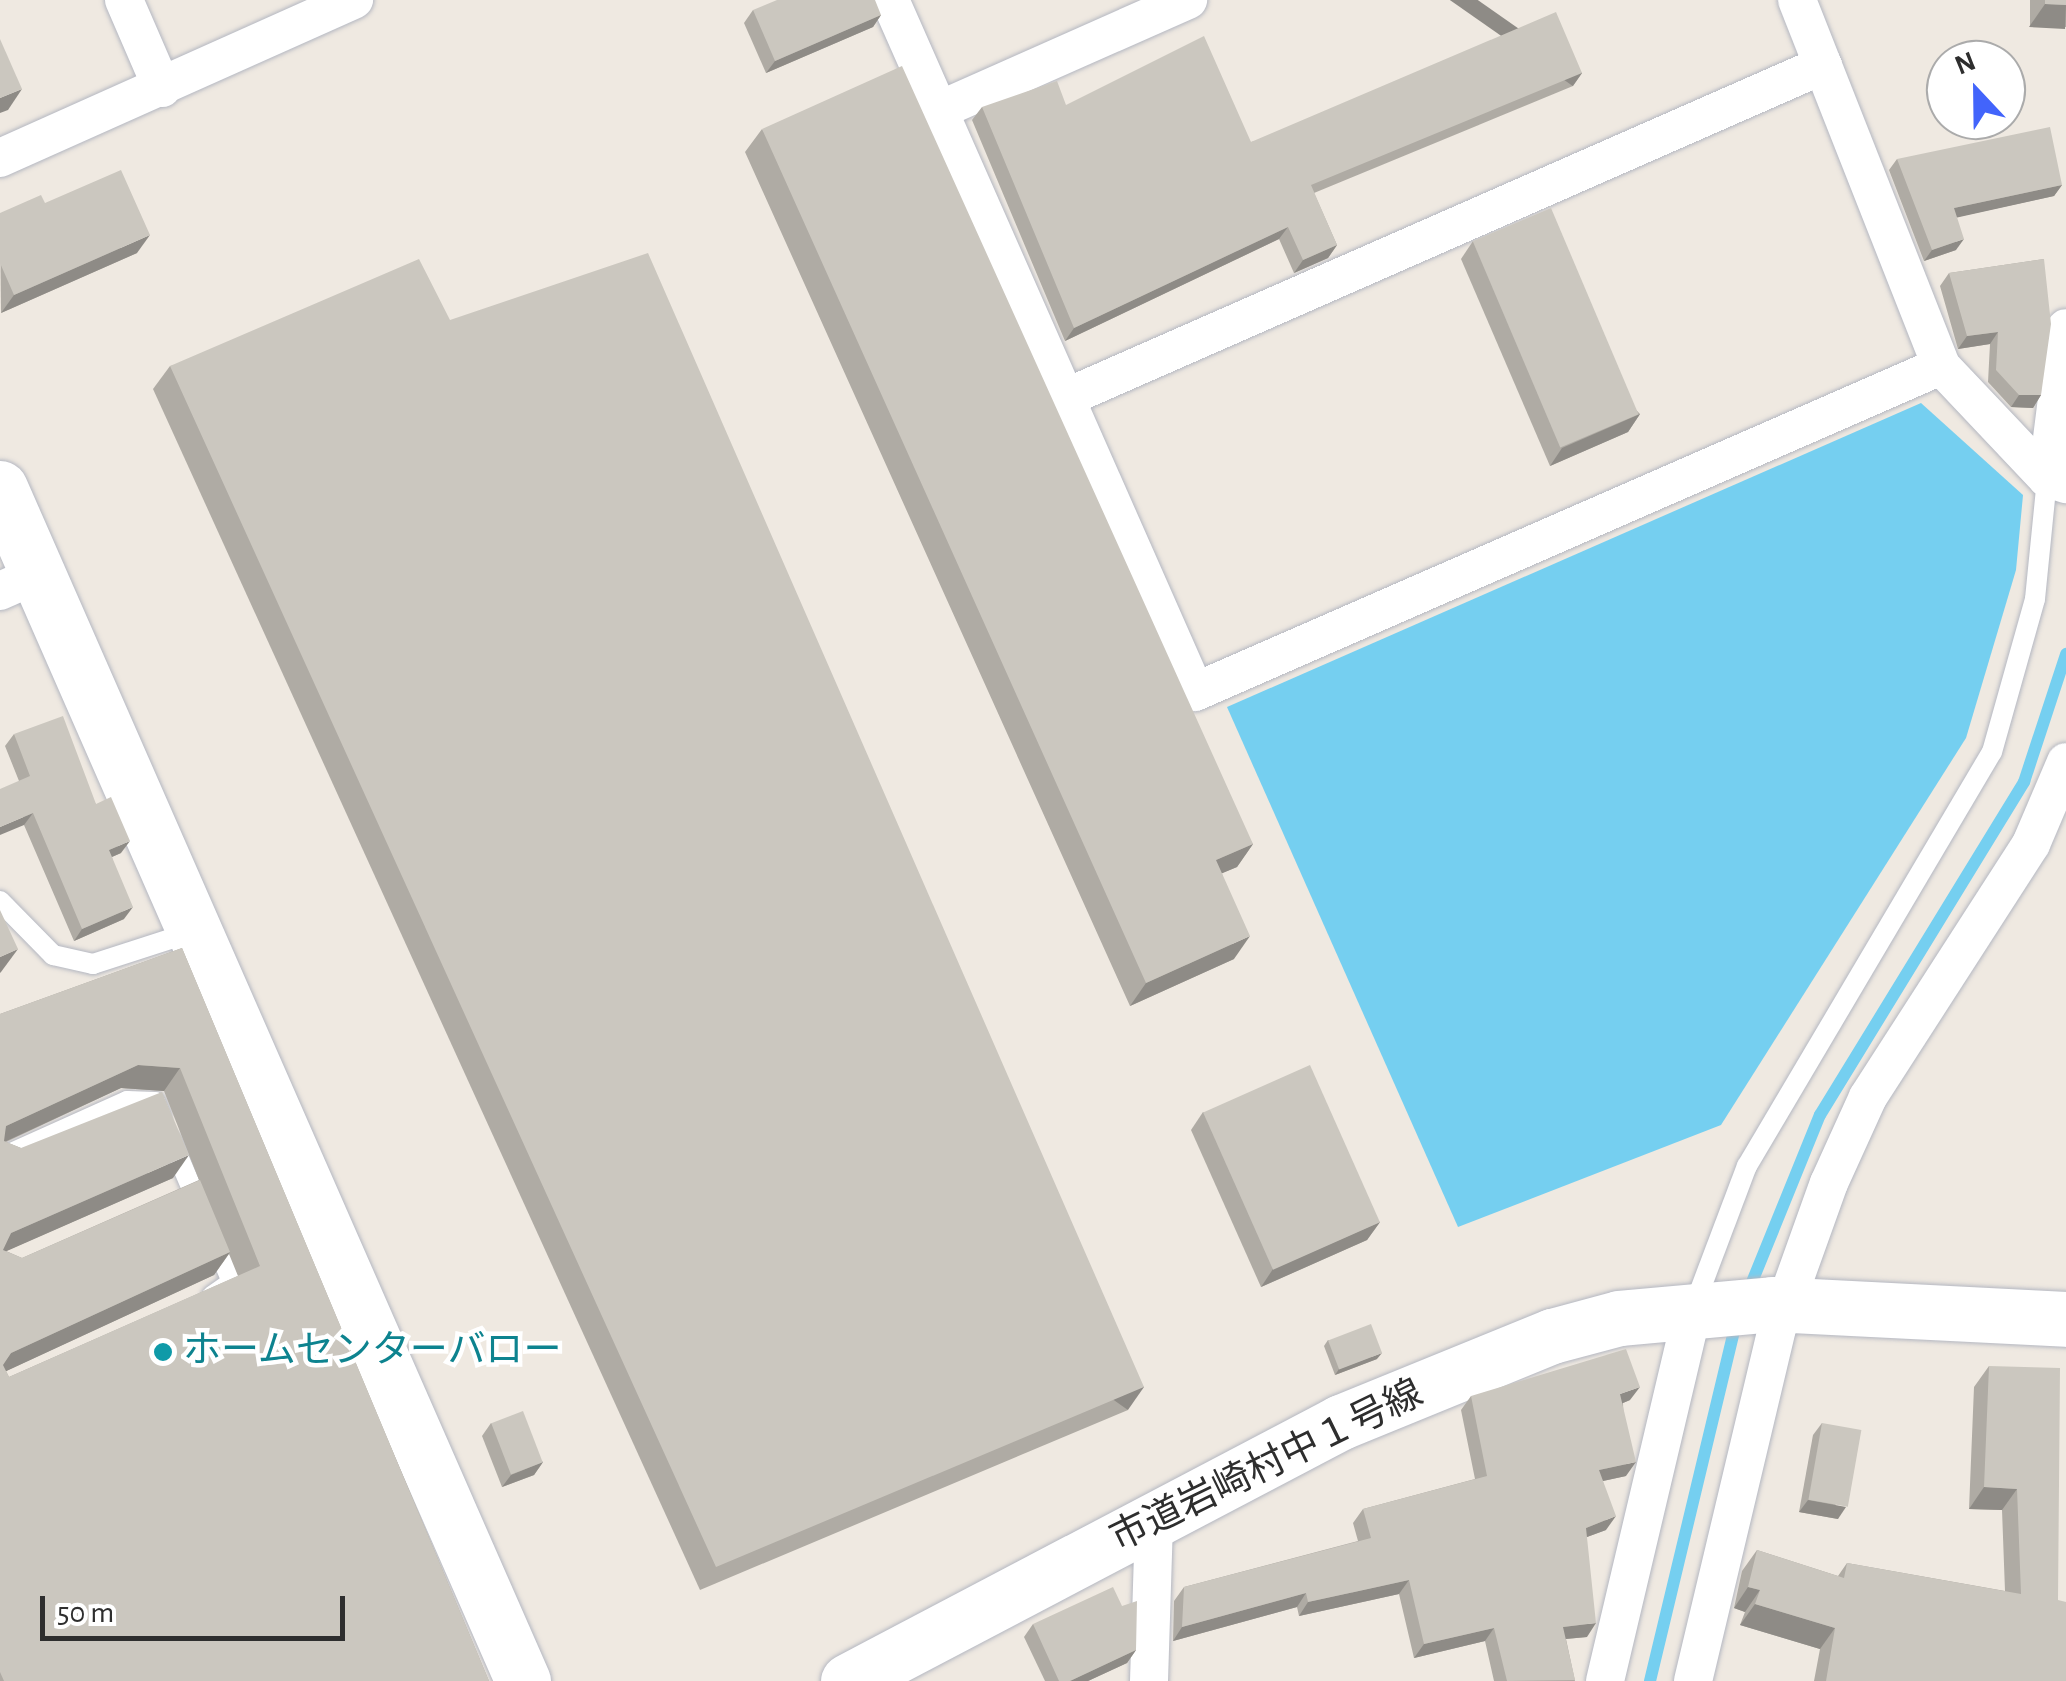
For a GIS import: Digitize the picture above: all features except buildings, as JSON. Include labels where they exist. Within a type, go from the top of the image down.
[{"type":"street","points":[[124,0],[162,88]]},
{"type":"street","points":[[0,158],[354,0]]},
{"type":"street","points":[[890,0],[935,112],[1195,692],[1941,366]]},
{"type":"street","points":[[935,112],[1188,0]]},
{"type":"street","points":[[1797,0],[1941,366],[2056,481]]},
{"type":"street","points":[[1063,400],[1823,65]]},
{"type":"street","points":[[2056,481],[2066,328]]},
{"type":"street","points":[[0,488],[19,582],[194,931],[523,1681]]},
{"type":"street","points":[[1693,1681],[1779,1304],[1868,1097],[2031,844],[2066,762]]},
{"type":"street","name":"市道岩崎村中１号線","points":[[852,1680],[1341,1422],[1552,1336],[1693,1308],[1779,1304],[2066,1319]]},
{"type":"street","points":[[1605,1681],[1693,1308]]},
{"type":"street","points":[[1149,1681],[1154,1520]]},
{"type":"lane","points":[[1693,1308],[1747,1166],[1992,752],[2035,599],[2056,481]]},
{"type":"lane","points":[[0,901],[53,955],[93,964],[194,931]]},
{"type":"lane","points":[[1,1155],[142,1098],[155,1102],[182,1189],[232,1282],[190,1306]]},
{"type":"water","points":[[1921,403],[2023,495],[2016,570],[1966,738],[1721,1125],[1458,1227],[1227,707]]},
{"type":"waterway","points":[[1748,1292],[1820,1115],[2024,782],[2066,654]]},
{"type":"waterway","points":[[1650,1681],[1737,1320]]},
{"type":"place","name":"ホームセンターバロー","points":[[163,1352]]}]
